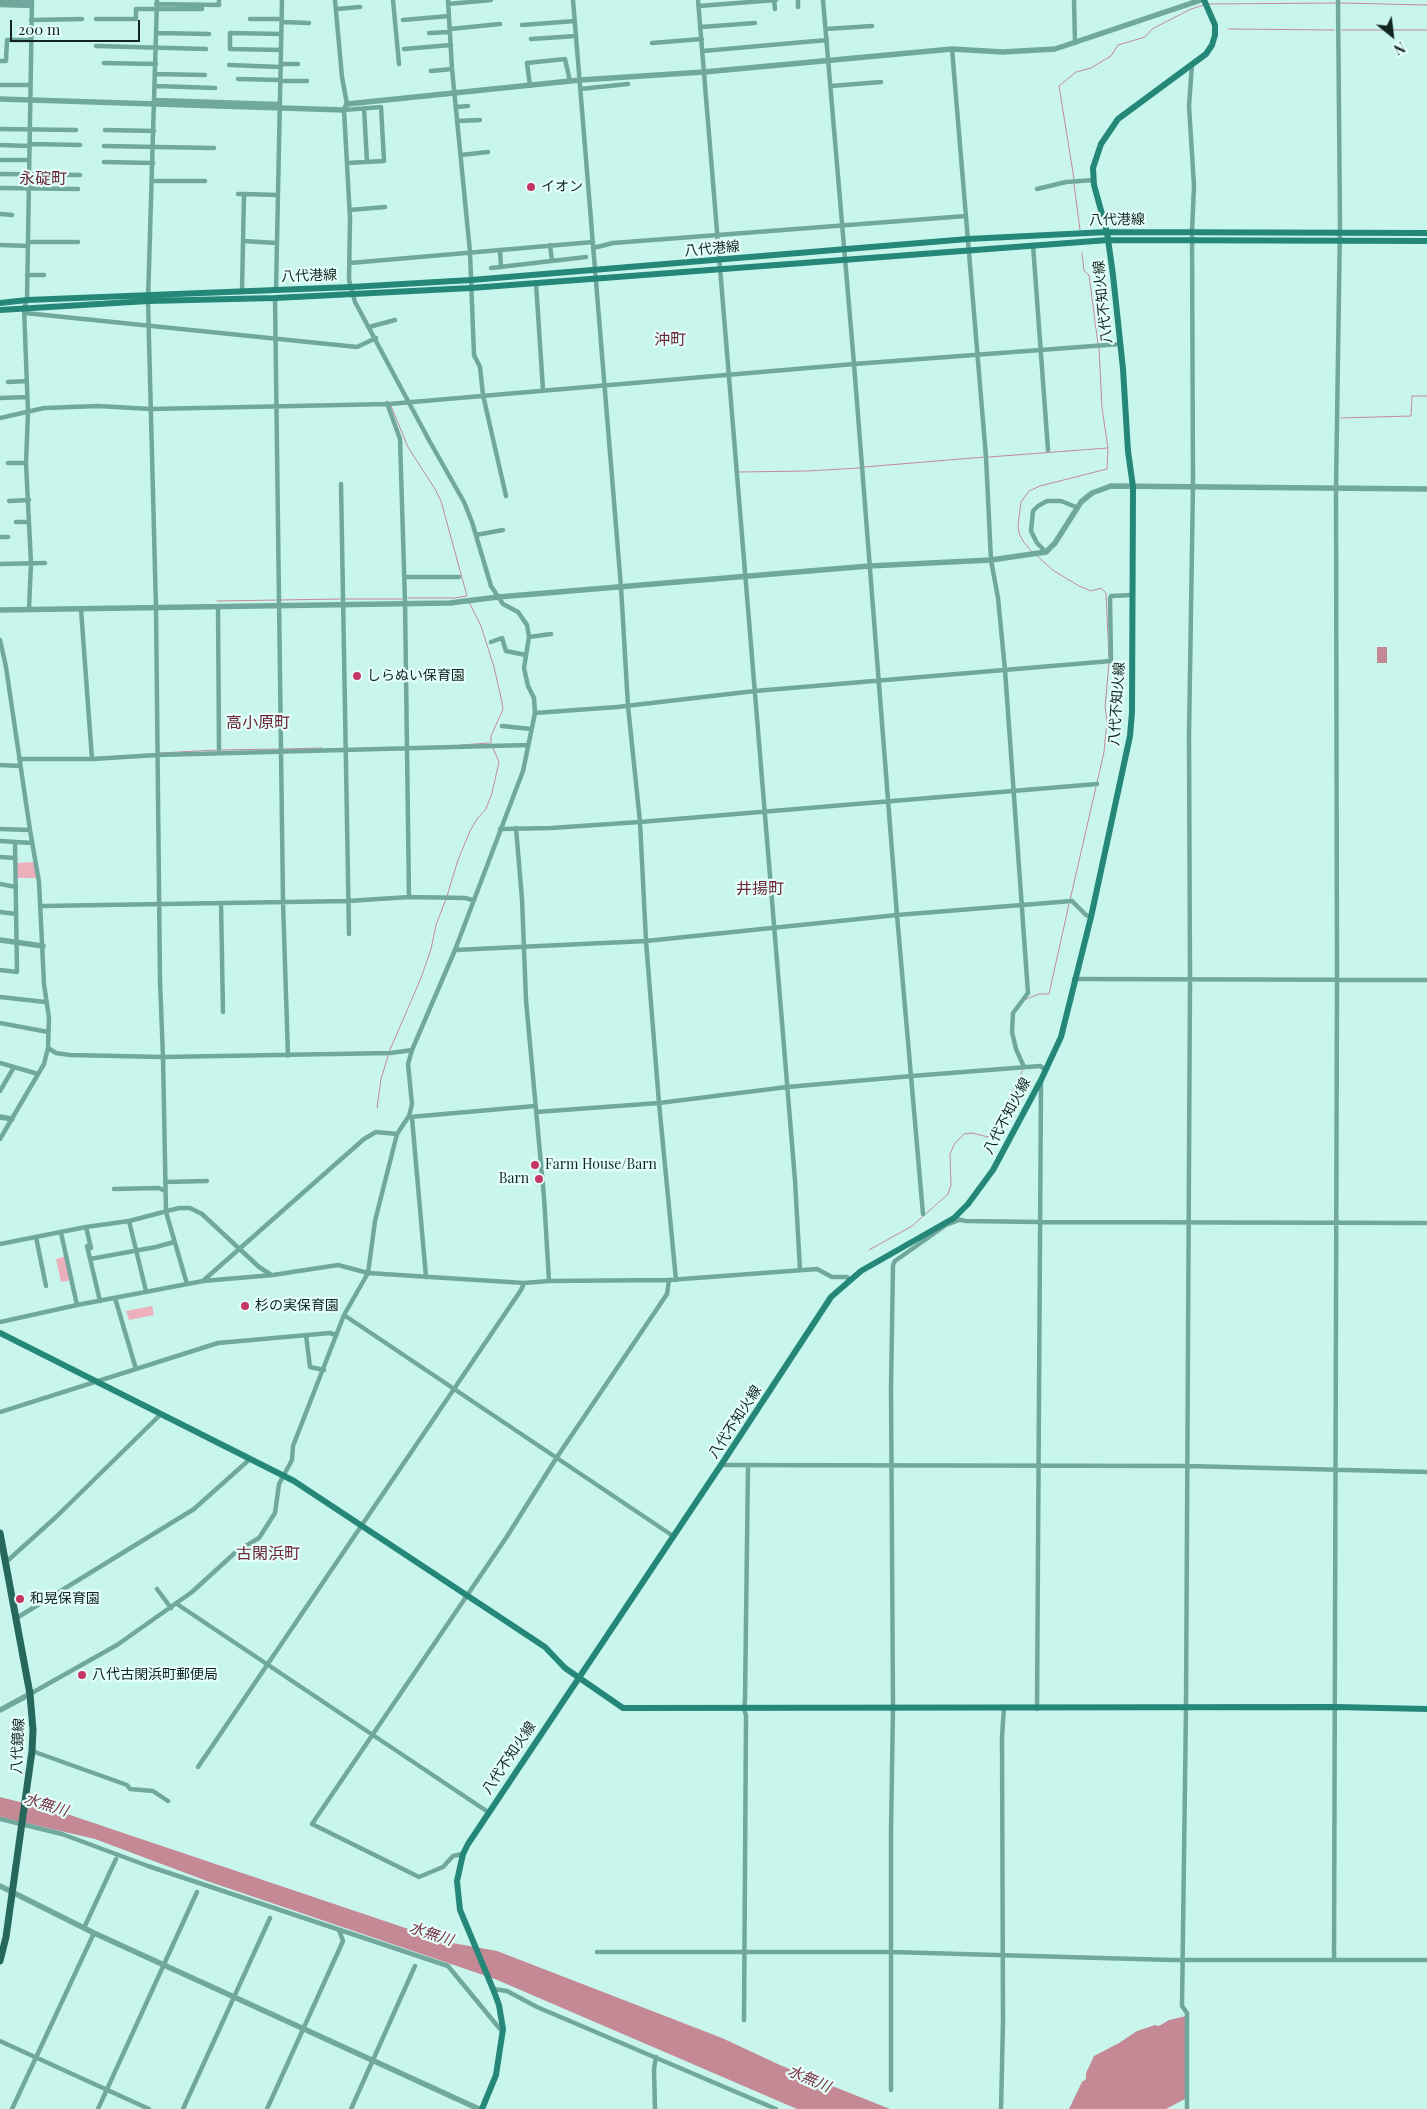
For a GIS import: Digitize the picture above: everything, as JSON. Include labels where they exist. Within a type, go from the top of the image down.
[{"type":"main road","name":"八代不知火線","points":[[483,2108],[498,2070],[503,2029],[499,2005],[493,1988],[460,1910],[457,1881],[463,1854],[488,1812],[674,1536],[831,1297],[849,1280],[956,1219],[993,1170],[1041,1080],[1060,1037],[1090,917],[1130,736],[1133,670],[1133,487],[1128,451],[1113,274],[1093,168],[1101,144],[1118,119],[1206,54],[1212,45],[1215,25],[1204,1]]},
{"type":"main road","name":"八代港線","points":[[0,310],[25,311],[149,298],[242,291],[471,288],[536,283],[720,260],[968,239],[1192,232],[1427,233]]},
{"type":"main road","name":"八代港線","points":[[0,303],[27,300],[275,298],[471,280],[721,268],[969,251],[1107,236],[1192,240],[1427,240]]},
{"type":"main road","points":[[0,1333],[284,1476],[545,1647],[566,1668],[623,1708],[1427,1709]]},
{"type":"main road","name":"八代鏡線","points":[[0,1532],[3,1561],[30,1694],[32,1750],[12,1892],[0,1961]]},
{"type":"street","points":[[96,19],[136,19],[136,9],[156,4],[218,5],[219,0]]},
{"type":"street","points":[[276,290],[282,0]]},
{"type":"street","points":[[335,0],[346,107],[352,291],[409,402],[464,502],[476,535],[488,578],[499,599],[518,612],[527,625],[529,637],[525,676],[534,698],[535,713],[523,770],[455,950],[412,1050],[408,1064],[412,1104],[410,1117],[426,1277]]},
{"type":"street","points":[[393,0],[398,64]]},
{"type":"street","points":[[491,0],[448,2],[452,69],[470,252],[474,355],[480,367],[483,395],[506,496]]},
{"type":"street","points":[[573,0],[621,587],[628,706],[640,822],[646,942],[676,1280]]},
{"type":"street","points":[[698,0],[765,811],[800,1270]]},
{"type":"street","points":[[699,6],[775,0],[774,9]]},
{"type":"street","points":[[798,0],[798,7]]},
{"type":"street","points":[[823,0],[923,1214]]},
{"type":"street","points":[[1074,0],[1075,43]]},
{"type":"street","points":[[0,1],[32,2]]},
{"type":"street","points":[[346,107],[580,80],[704,72],[952,49],[1003,52],[1055,48],[1204,1]]},
{"type":"street","points":[[0,5],[32,2]]},
{"type":"street","points":[[29,609],[31,563],[26,462],[28,412],[25,311],[27,300],[32,2]]},
{"type":"street","points":[[1334,1960],[1337,980],[1336,488],[1340,49],[1338,2]]},
{"type":"street","points":[[156,4],[202,9]]},
{"type":"street","points":[[156,4],[156,74],[149,326],[156,609],[160,972],[164,1057],[164,1182],[166,1212],[187,1284]]},
{"type":"street","points":[[336,9],[360,7]]},
{"type":"street","points":[[403,20],[449,16]]},
{"type":"street","points":[[31,20],[82,19]]},
{"type":"street","points":[[250,19],[309,23]]},
{"type":"street","points":[[522,25],[575,21]]},
{"type":"street","points":[[701,27],[755,23]]},
{"type":"street","points":[[429,33],[500,24]]},
{"type":"street","points":[[826,30],[872,26]]},
{"type":"street","points":[[156,33],[209,34]]},
{"type":"street","points":[[281,34],[230,33],[230,49],[281,50]]},
{"type":"street","points":[[531,39],[576,36]]},
{"type":"street","points":[[652,43],[702,39]]},
{"type":"street","points":[[0,61],[6,61],[6,40],[31,40]]},
{"type":"street","points":[[703,51],[827,40]]},
{"type":"street","points":[[404,49],[451,45]]},
{"type":"street","points":[[96,46],[206,49]]},
{"type":"street","points":[[0,48],[6,48]]},
{"type":"street","points":[[952,49],[978,355],[992,560],[998,598],[1004,670],[1028,993],[1013,1013],[1012,1032],[1016,1049],[1024,1067]]},
{"type":"street","points":[[530,86],[527,63],[565,59],[570,81]]},
{"type":"street","points":[[104,63],[156,64]]},
{"type":"street","points":[[229,65],[298,64]]},
{"type":"street","points":[[1187,2109],[1187,2014],[1182,2006],[1186,1708],[1190,979],[1189,735],[1192,488],[1192,232],[1194,186],[1188,106],[1192,64]]},
{"type":"street","points":[[431,71],[452,69]]},
{"type":"street","points":[[156,74],[205,75]]},
{"type":"street","points":[[238,79],[307,81]]},
{"type":"street","points":[[831,86],[882,82]]},
{"type":"street","points":[[580,89],[628,84]]},
{"type":"street","points":[[0,85],[30,85]]},
{"type":"street","points":[[155,86],[215,88]]},
{"type":"street","points":[[0,99],[279,107],[382,107],[384,162],[347,163]]},
{"type":"street","points":[[456,107],[468,106]]},
{"type":"street","points":[[364,108],[367,162]]},
{"type":"street","points":[[458,122],[480,120]]},
{"type":"street","points":[[0,129],[76,130]]},
{"type":"street","points":[[104,130],[154,131]]},
{"type":"street","points":[[0,145],[80,146]]},
{"type":"street","points":[[104,146],[214,148]]},
{"type":"street","points":[[461,155],[488,152]]},
{"type":"street","points":[[0,160],[29,160]]},
{"type":"street","points":[[104,162],[153,163]]},
{"type":"street","points":[[0,174],[80,175]]},
{"type":"street","points":[[1037,189],[1066,182],[1094,180]]},
{"type":"street","points":[[152,181],[205,181]]},
{"type":"street","points":[[0,188],[78,190]]},
{"type":"street","points":[[242,291],[243,241],[241,194],[278,195]]},
{"type":"street","points":[[350,210],[385,207]]},
{"type":"street","points":[[0,214],[12,215]]},
{"type":"street","points":[[593,248],[613,243],[966,216]]},
{"type":"street","points":[[243,241],[277,243]]},
{"type":"street","points":[[0,245],[78,242]]},
{"type":"street","points":[[350,263],[593,242]]},
{"type":"street","points":[[550,245],[552,261]]},
{"type":"street","points":[[1033,245],[1048,450]]},
{"type":"street","points":[[500,250],[501,266]]},
{"type":"street","points":[[491,268],[586,257]]},
{"type":"street","points":[[27,275],[44,275]]},
{"type":"street","points":[[536,283],[543,390]]},
{"type":"street","points":[[275,298],[278,406],[283,902],[288,1056]]},
{"type":"street","points":[[25,311],[149,326],[357,347],[376,338]]},
{"type":"street","points":[[369,326],[394,320]]},
{"type":"street","points":[[0,418],[44,408],[98,406],[151,409],[409,402],[854,364],[1120,344]]},
{"type":"street","points":[[8,382],[27,382]]},
{"type":"street","points":[[0,398],[27,397]]},
{"type":"street","points":[[387,403],[400,439],[405,577],[409,897]]},
{"type":"street","points":[[8,463],[26,462]]},
{"type":"street","points":[[341,484],[349,934]]},
{"type":"street","points":[[0,610],[156,609],[405,600],[450,603],[869,566],[992,560],[1042,553],[1055,543],[1076,507],[1086,496],[1100,488],[1111,486],[1427,489]]},
{"type":"street","points":[[9,501],[29,500]]},
{"type":"street","points":[[1042,553],[1031,532],[1034,511],[1038,506],[1048,501],[1061,501],[1076,507]]},
{"type":"street","points":[[16,522],[29,522]]},
{"type":"street","points":[[476,535],[496,529],[503,530]]},
{"type":"street","points":[[0,537],[8,537]]},
{"type":"street","points":[[0,564],[46,564]]},
{"type":"street","points":[[405,577],[459,577]]},
{"type":"street","points":[[535,713],[628,706],[755,691],[1111,661],[1110,599],[1111,596],[1132,595]]},
{"type":"street","points":[[218,607],[218,749]]},
{"type":"street","points":[[81,608],[92,759]]},
{"type":"street","points":[[529,637],[551,634]]},
{"type":"street","points":[[491,642],[502,638],[505,653],[526,655]]},
{"type":"street","points":[[0,640],[6,667],[42,906],[45,1002],[49,1018],[48,1048],[44,1064],[0,1139]]},
{"type":"street","points":[[502,726],[531,729]]},
{"type":"street","points":[[19,759],[92,759],[157,754],[345,748],[528,745]]},
{"type":"street","points":[[0,764],[20,766]]},
{"type":"street","points":[[500,829],[551,828],[640,822],[1097,784]]},
{"type":"street","points":[[516,828],[525,947],[526,1000],[544,1196],[549,1281]]},
{"type":"street","points":[[0,829],[30,830]]},
{"type":"street","points":[[0,842],[32,843]]},
{"type":"street","points":[[0,970],[17,972],[15,842]]},
{"type":"street","points":[[0,857],[14,858]]},
{"type":"street","points":[[0,884],[16,886]]},
{"type":"street","points":[[42,906],[348,901],[409,897],[465,898],[473,900]]},
{"type":"street","points":[[221,903],[223,1012]]},
{"type":"street","points":[[455,950],[646,942],[774,927],[1021,905],[1073,903],[1090,917]]},
{"type":"street","points":[[0,912],[16,914]]},
{"type":"street","points":[[0,940],[43,946]]},
{"type":"street","points":[[1074,979],[1427,980]]},
{"type":"street","points":[[0,997],[45,1002]]},
{"type":"street","points":[[0,1024],[48,1032]]},
{"type":"street","points":[[48,1048],[56,1052],[87,1056],[164,1057],[288,1056],[389,1053],[412,1050]]},
{"type":"street","points":[[0,1063],[38,1074]]},
{"type":"street","points":[[0,1710],[117,1645],[177,1604],[213,1575],[237,1552],[259,1538],[275,1513],[279,1484],[292,1460],[293,1446],[324,1370],[344,1314],[368,1273],[374,1228],[397,1134],[410,1117],[659,1103],[787,1087],[1024,1067],[1040,1066],[1045,1069]]},
{"type":"street","points":[[0,1090],[14,1067]]},
{"type":"street","points":[[1037,1709],[1041,1080]]},
{"type":"street","points":[[0,1116],[12,1119]]},
{"type":"street","points":[[203,1281],[364,1139],[376,1132],[397,1134]]},
{"type":"street","points":[[164,1182],[207,1181]]},
{"type":"street","points":[[114,1189],[159,1188],[165,1191]]},
{"type":"street","points":[[0,1244],[86,1227],[129,1221],[179,1208],[190,1208],[198,1211],[264,1272],[274,1275]]},
{"type":"street","points":[[891,2090],[892,1466],[893,1265],[895,1261],[956,1219],[1039,1222],[1427,1223]]},
{"type":"street","points":[[129,1221],[146,1292]]},
{"type":"street","points":[[86,1227],[90,1259],[100,1301]]},
{"type":"street","points":[[61,1233],[78,1305]]},
{"type":"street","points":[[36,1237],[46,1286]]},
{"type":"street","points":[[90,1259],[174,1242]]},
{"type":"street","points":[[0,1322],[203,1281],[274,1275],[338,1265],[368,1273],[524,1283],[549,1281],[676,1280],[817,1269],[832,1277],[847,1277],[849,1280]]},
{"type":"street","points":[[463,1854],[453,1856],[443,1867],[419,1877],[312,1824],[506,1538],[557,1457],[667,1294],[669,1280]]},
{"type":"street","points":[[198,1767],[455,1389],[524,1283]]},
{"type":"street","points":[[115,1298],[136,1369]]},
{"type":"street","points":[[344,1314],[674,1536]]},
{"type":"street","points":[[0,1412],[218,1343],[330,1333],[336,1335]]},
{"type":"street","points":[[306,1335],[310,1367],[324,1370]]},
{"type":"street","points":[[3,1561],[68,1505],[161,1414]]},
{"type":"street","points":[[16,1619],[194,1509],[250,1458]]},
{"type":"street","points":[[721,1465],[1186,1466],[1427,1472]]},
{"type":"street","points":[[744,2020],[746,1716],[744,1708],[746,1700],[748,1465]]},
{"type":"street","points":[[157,1589],[171,1608]]},
{"type":"street","points":[[177,1604],[488,1812]]},
{"type":"street","points":[[1001,2109],[1002,1737],[1004,1708]]},
{"type":"street","points":[[32,1750],[127,1785],[130,1789],[153,1791],[168,1801]]},
{"type":"street","points":[[0,1819],[62,1834],[148,1866],[448,1966],[500,2029],[503,2029]]},
{"type":"street","points":[[84,1928],[116,1859]]},
{"type":"street","points":[[0,1886],[94,1933],[483,2108]]},
{"type":"street","points":[[98,2109],[198,1892]]},
{"type":"street","points":[[183,2109],[270,1918]]},
{"type":"street","points":[[267,2109],[343,1941],[338,1930]]},
{"type":"street","points":[[12,2109],[94,1933]]},
{"type":"street","points":[[597,1952],[892,1952],[1088,1959],[1427,1960]]},
{"type":"street","points":[[351,2109],[415,1966]]},
{"type":"street","points":[[493,1988],[507,1991],[537,2007],[776,2109]]},
{"type":"street","points":[[0,2041],[149,2109]]},
{"type":"street","points":[[655,2109],[654,2069],[656,2057]]},
{"type":"shaded area","points":[[34,862],[37,878],[17,878],[16,863]]},
{"type":"shaded area","points":[[66,1256],[71,1280],[61,1282],[56,1259]]},
{"type":"shaded area","points":[[152,1306],[154,1315],[129,1320],[126,1311]]},
{"type":"water","points":[[1377,647],[1387,647],[1387,663],[1377,663]]},
{"type":"water","name":"水無川","points":[[0,1797],[67,1814],[447,1942],[497,1951],[722,2038],[782,2066],[890,2109],[797,2109],[495,1979],[207,1881],[95,1839],[0,1817]]},
{"type":"water","points":[[1186,2016],[1185,2099],[1166,2109],[1069,2109],[1082,2082],[1086,2079],[1086,2073],[1094,2056],[1137,2031],[1155,2025],[1159,2026],[1169,2020]]},
{"type":"waterway","points":[[1208,4],[1336,3]]},
{"type":"waterway","points":[[1340,3],[1427,5]]},
{"type":"waterway","points":[[1074,179],[1059,86],[1076,72],[1091,68],[1111,56],[1118,45],[1145,37],[1152,29],[1191,9],[1204,5]]},
{"type":"waterway","points":[[1228,29],[1334,30]]},
{"type":"waterway","points":[[1342,30],[1427,30]]},
{"type":"waterway","points":[[1074,184],[1080,230]]},
{"type":"waterway","points":[[1082,253],[1084,271],[1089,275],[1098,344]]},
{"type":"waterway","points":[[1032,552],[1023,541],[1018,525],[1021,502],[1029,491],[1040,486],[1107,469],[1108,448],[1102,408],[1099,348]]},
{"type":"waterway","points":[[1341,418],[1411,416],[1412,396],[1427,396]]},
{"type":"waterway","points":[[391,406],[408,447],[441,501],[467,596],[455,598],[408,598]]},
{"type":"waterway","points":[[989,457],[1107,448]]},
{"type":"waterway","points":[[864,467],[985,457]]},
{"type":"waterway","points":[[739,472],[860,468]]},
{"type":"waterway","points":[[1037,556],[1054,571],[1079,586],[1091,591],[1101,588],[1106,593],[1109,659]]},
{"type":"waterway","points":[[217,601],[341,599]]},
{"type":"waterway","points":[[345,599],[404,599]]},
{"type":"waterway","points":[[469,602],[481,626],[494,667],[502,702],[503,709],[491,736],[491,744]]},
{"type":"waterway","points":[[1097,783],[1104,752],[1107,721],[1105,707],[1109,663]]},
{"type":"waterway","points":[[461,745],[489,743]]},
{"type":"waterway","points":[[283,749],[322,748]]},
{"type":"waterway","points":[[447,896],[458,860],[470,831],[486,809],[492,793],[499,762],[493,748]]},
{"type":"waterway","points":[[221,750],[279,749]]},
{"type":"waterway","points":[[160,753],[217,750]]},
{"type":"waterway","points":[[1070,900],[1096,787]]},
{"type":"waterway","points":[[389,1052],[421,978],[431,949],[436,925],[446,899]]},
{"type":"waterway","points":[[1024,1000],[1039,994],[1049,994],[1069,904]]},
{"type":"waterway","points":[[377,1108],[381,1079],[388,1056]]},
{"type":"waterway","points":[[869,1250],[912,1226],[948,1194],[951,1185],[950,1154],[955,1143],[964,1134],[972,1133],[988,1137],[992,1134],[1023,1070]]},
{"type":"place","name":"イオン","points":[[531,187]]},
{"type":"place","name":"しらぬい保育園","points":[[357,676]]},
{"type":"place","name":"Farm House/Barn","points":[[535,1165]]},
{"type":"place","name":"Barn","points":[[539,1179]]},
{"type":"place","name":"杉の実保育園","points":[[245,1306]]},
{"type":"place","name":"和晃保育園","points":[[20,1599]]},
{"type":"place","name":"八代古閑浜町郵便局","points":[[82,1675]]},
{"type":"district","name":"永碇町","points":[[43,179]]},
{"type":"district","name":"沖町","points":[[670,340]]},
{"type":"district","name":"高小原町","points":[[258,723]]},
{"type":"district","name":"井揚町","points":[[760,889]]},
{"type":"district","name":"古閑浜町","points":[[268,1554]]}]
